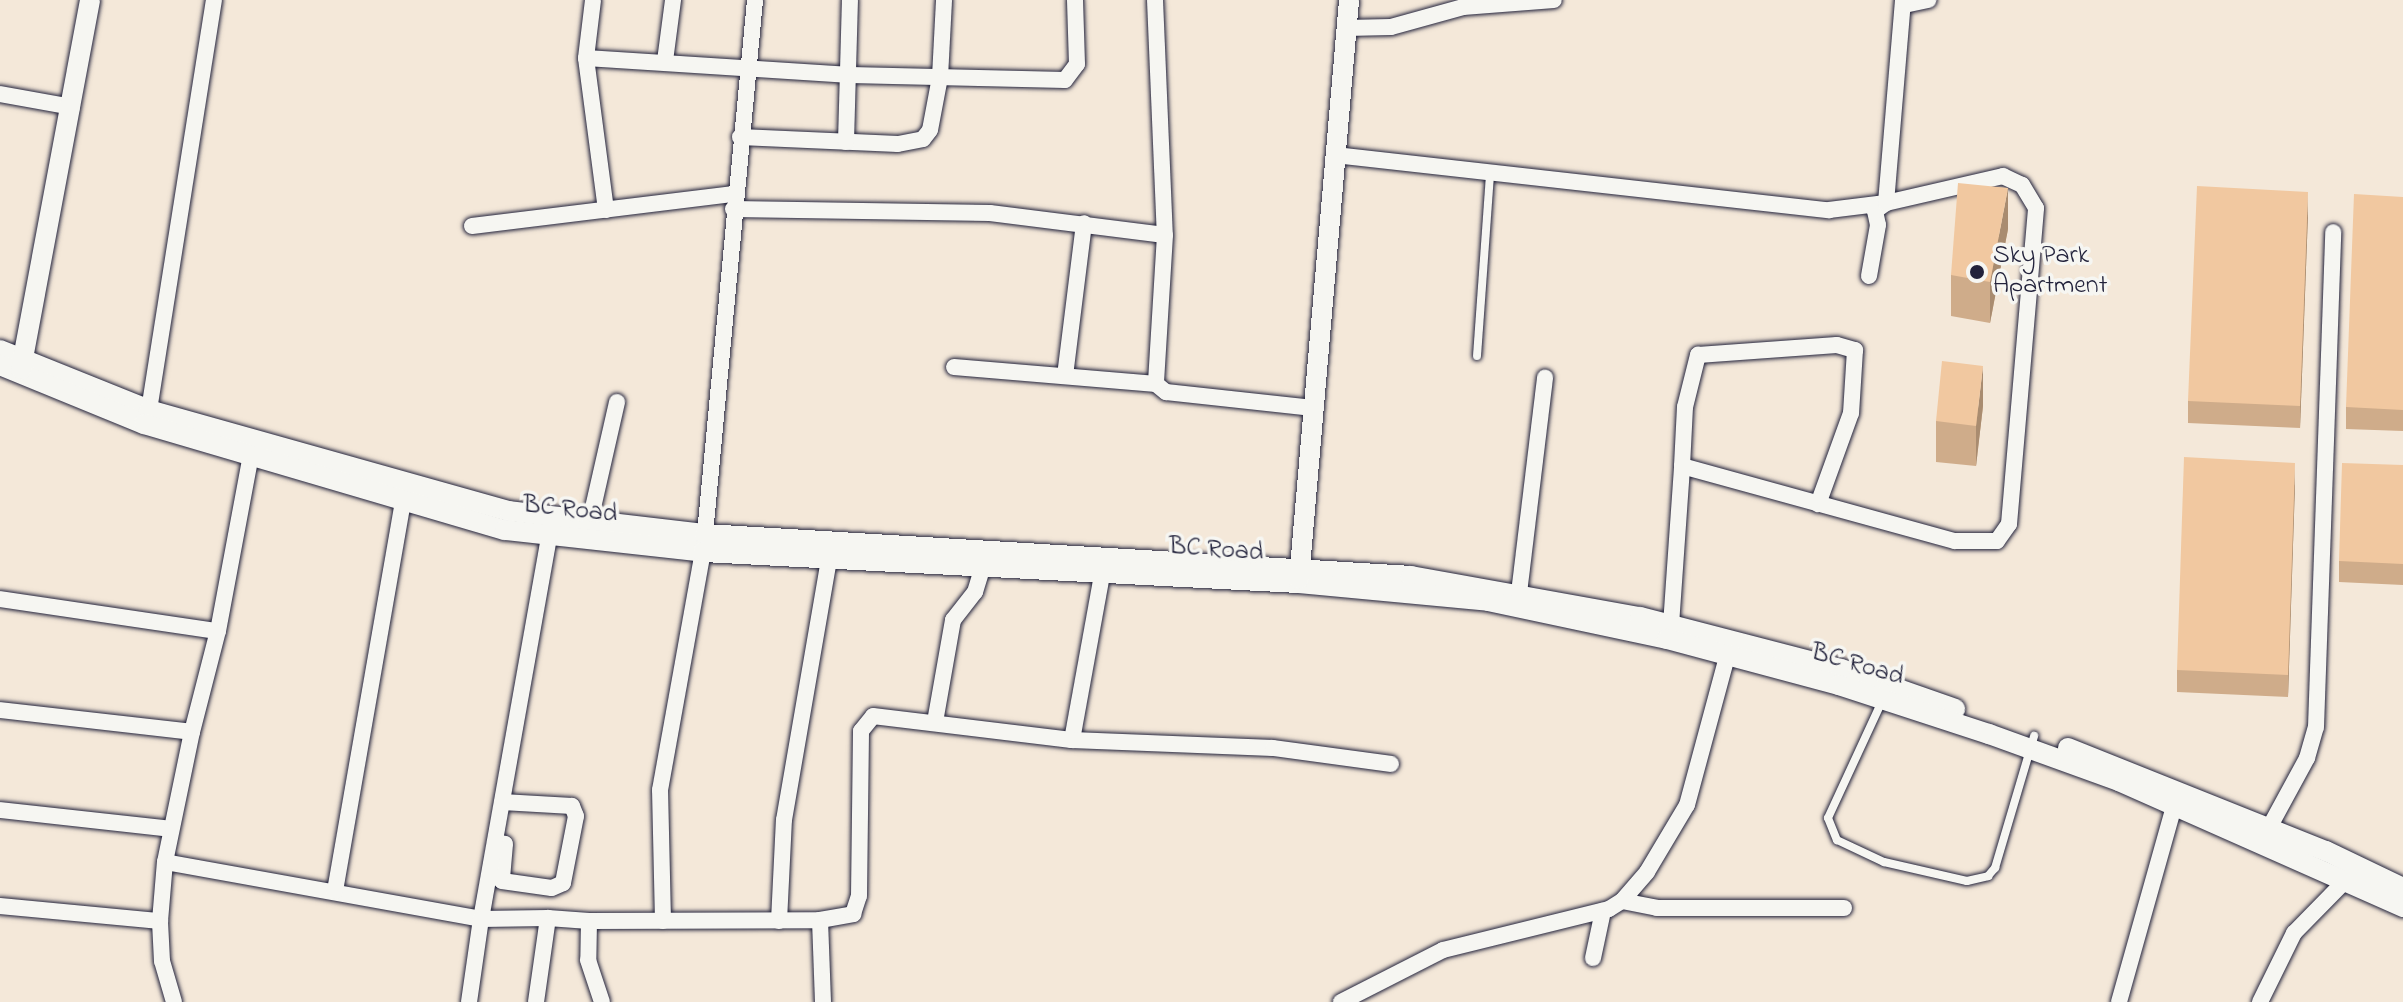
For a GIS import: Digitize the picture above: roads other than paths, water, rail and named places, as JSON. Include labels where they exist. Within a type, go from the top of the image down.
[{"type":"street","points":[[15,366],[72,107],[90,0]]},
{"type":"street","points":[[149,410],[214,0]]},
{"type":"street","points":[[593,0],[586,58],[606,210]]},
{"type":"street","points":[[665,61],[673,0]]},
{"type":"street","points":[[663,921],[660,790],[704,543],[746,68],[755,0]]},
{"type":"street","points":[[846,142],[850,0]]},
{"type":"street","points":[[740,137],[898,144],[923,139],[930,130],[940,77],[944,0]]},
{"type":"street","points":[[586,58],[850,75],[1065,80],[1077,64],[1075,0]]},
{"type":"street","points":[[1155,0],[1165,235],[1156,384]]},
{"type":"street","points":[[1299,576],[1349,0]]},
{"type":"street","points":[[1346,28],[1391,27],[1463,7],[1554,0]]},
{"type":"street","points":[[1869,276],[1878,225],[1875,211],[1886,203],[1904,3],[1928,0]]},
{"type":"street","points":[[0,94],[72,107]]},
{"type":"street","points":[[1335,155],[1829,210],[1886,203],[2003,176],[2022,185],[2036,208],[2009,524],[1997,541],[1979,545],[1682,466]]},
{"type":"street","points":[[472,226],[606,210],[734,202],[878,208],[1084,223],[1165,235]]},
{"type":"street","points":[[1065,376],[1084,223]]},
{"type":"street","points":[[2269,828],[2307,758],[2316,727],[2333,232]]},
{"type":"street","points":[[1669,632],[1685,407],[1698,355],[1837,345],[1855,350],[1851,413],[1818,504]]},
{"type":"street","name":"BC Road","points":[[0,350],[15,366],[144,424],[509,511],[551,526],[829,560],[1299,576],[1411,576],[1519,593],[1669,632],[1727,657],[2032,742]]},
{"type":"street","name":"BC Road","points":[[15,366],[403,500],[505,530],[590,521],[704,543],[1299,576],[1488,601],[1669,632],[1841,669],[2177,799],[2269,828],[2403,888]]},
{"type":"street","points":[[954,367],[1156,384],[1166,392],[1313,408]]},
{"type":"street","points":[[1519,593],[1545,378]]},
{"type":"street","points":[[590,521],[617,402]]},
{"type":"street","points":[[174,1002],[162,961],[160,921],[165,862],[192,732],[218,631],[252,448]]},
{"type":"street","points":[[335,891],[403,500]]},
{"type":"street","points":[[469,1002],[481,919],[500,843],[551,526]]},
{"type":"street","points":[[779,921],[786,805],[829,560]]},
{"type":"street","points":[[935,722],[953,620],[975,592],[983,565]]},
{"type":"street","points":[[1072,740],[1103,570]]},
{"type":"street","points":[[0,599],[218,631]]},
{"type":"street","points":[[1341,1002],[1443,950],[1603,911],[1622,901],[1647,872],[1687,805],[1727,657]]},
{"type":"street","points":[[0,710],[192,732]]},
{"type":"street","points":[[165,862],[481,919],[820,920],[844,918],[858,907],[864,721],[883,715],[1072,740],[1273,748],[1391,764]]},
{"type":"street","points":[[2119,1002],[2177,799]]},
{"type":"street","name":"BC Road","points":[[2177,799],[2403,907]]},
{"type":"street","points":[[500,843],[502,881],[552,888],[563,883],[576,816],[572,806],[507,802]]},
{"type":"street","points":[[0,810],[171,829]]},
{"type":"street","points":[[2260,1002],[2294,933],[2346,880]]},
{"type":"street","points":[[1622,901],[1657,908],[1844,908]]},
{"type":"street","points":[[0,906],[160,921]]},
{"type":"street","points":[[1593,958],[1603,911]]},
{"type":"street","points":[[536,1002],[548,918]]},
{"type":"street","points":[[820,920],[823,1002]]},
{"type":"street","points":[[589,921],[589,970],[602,1002]]},
{"type":"lane","points":[[1477,356],[1490,174]]},
{"type":"lane","points":[[1883,699],[1828,818],[1837,840],[1884,862],[1967,881],[1988,876],[1995,868],[2032,742]]},
{"type":"place","name":"Sky Park Apartment","points":[[1977,272]]}]
